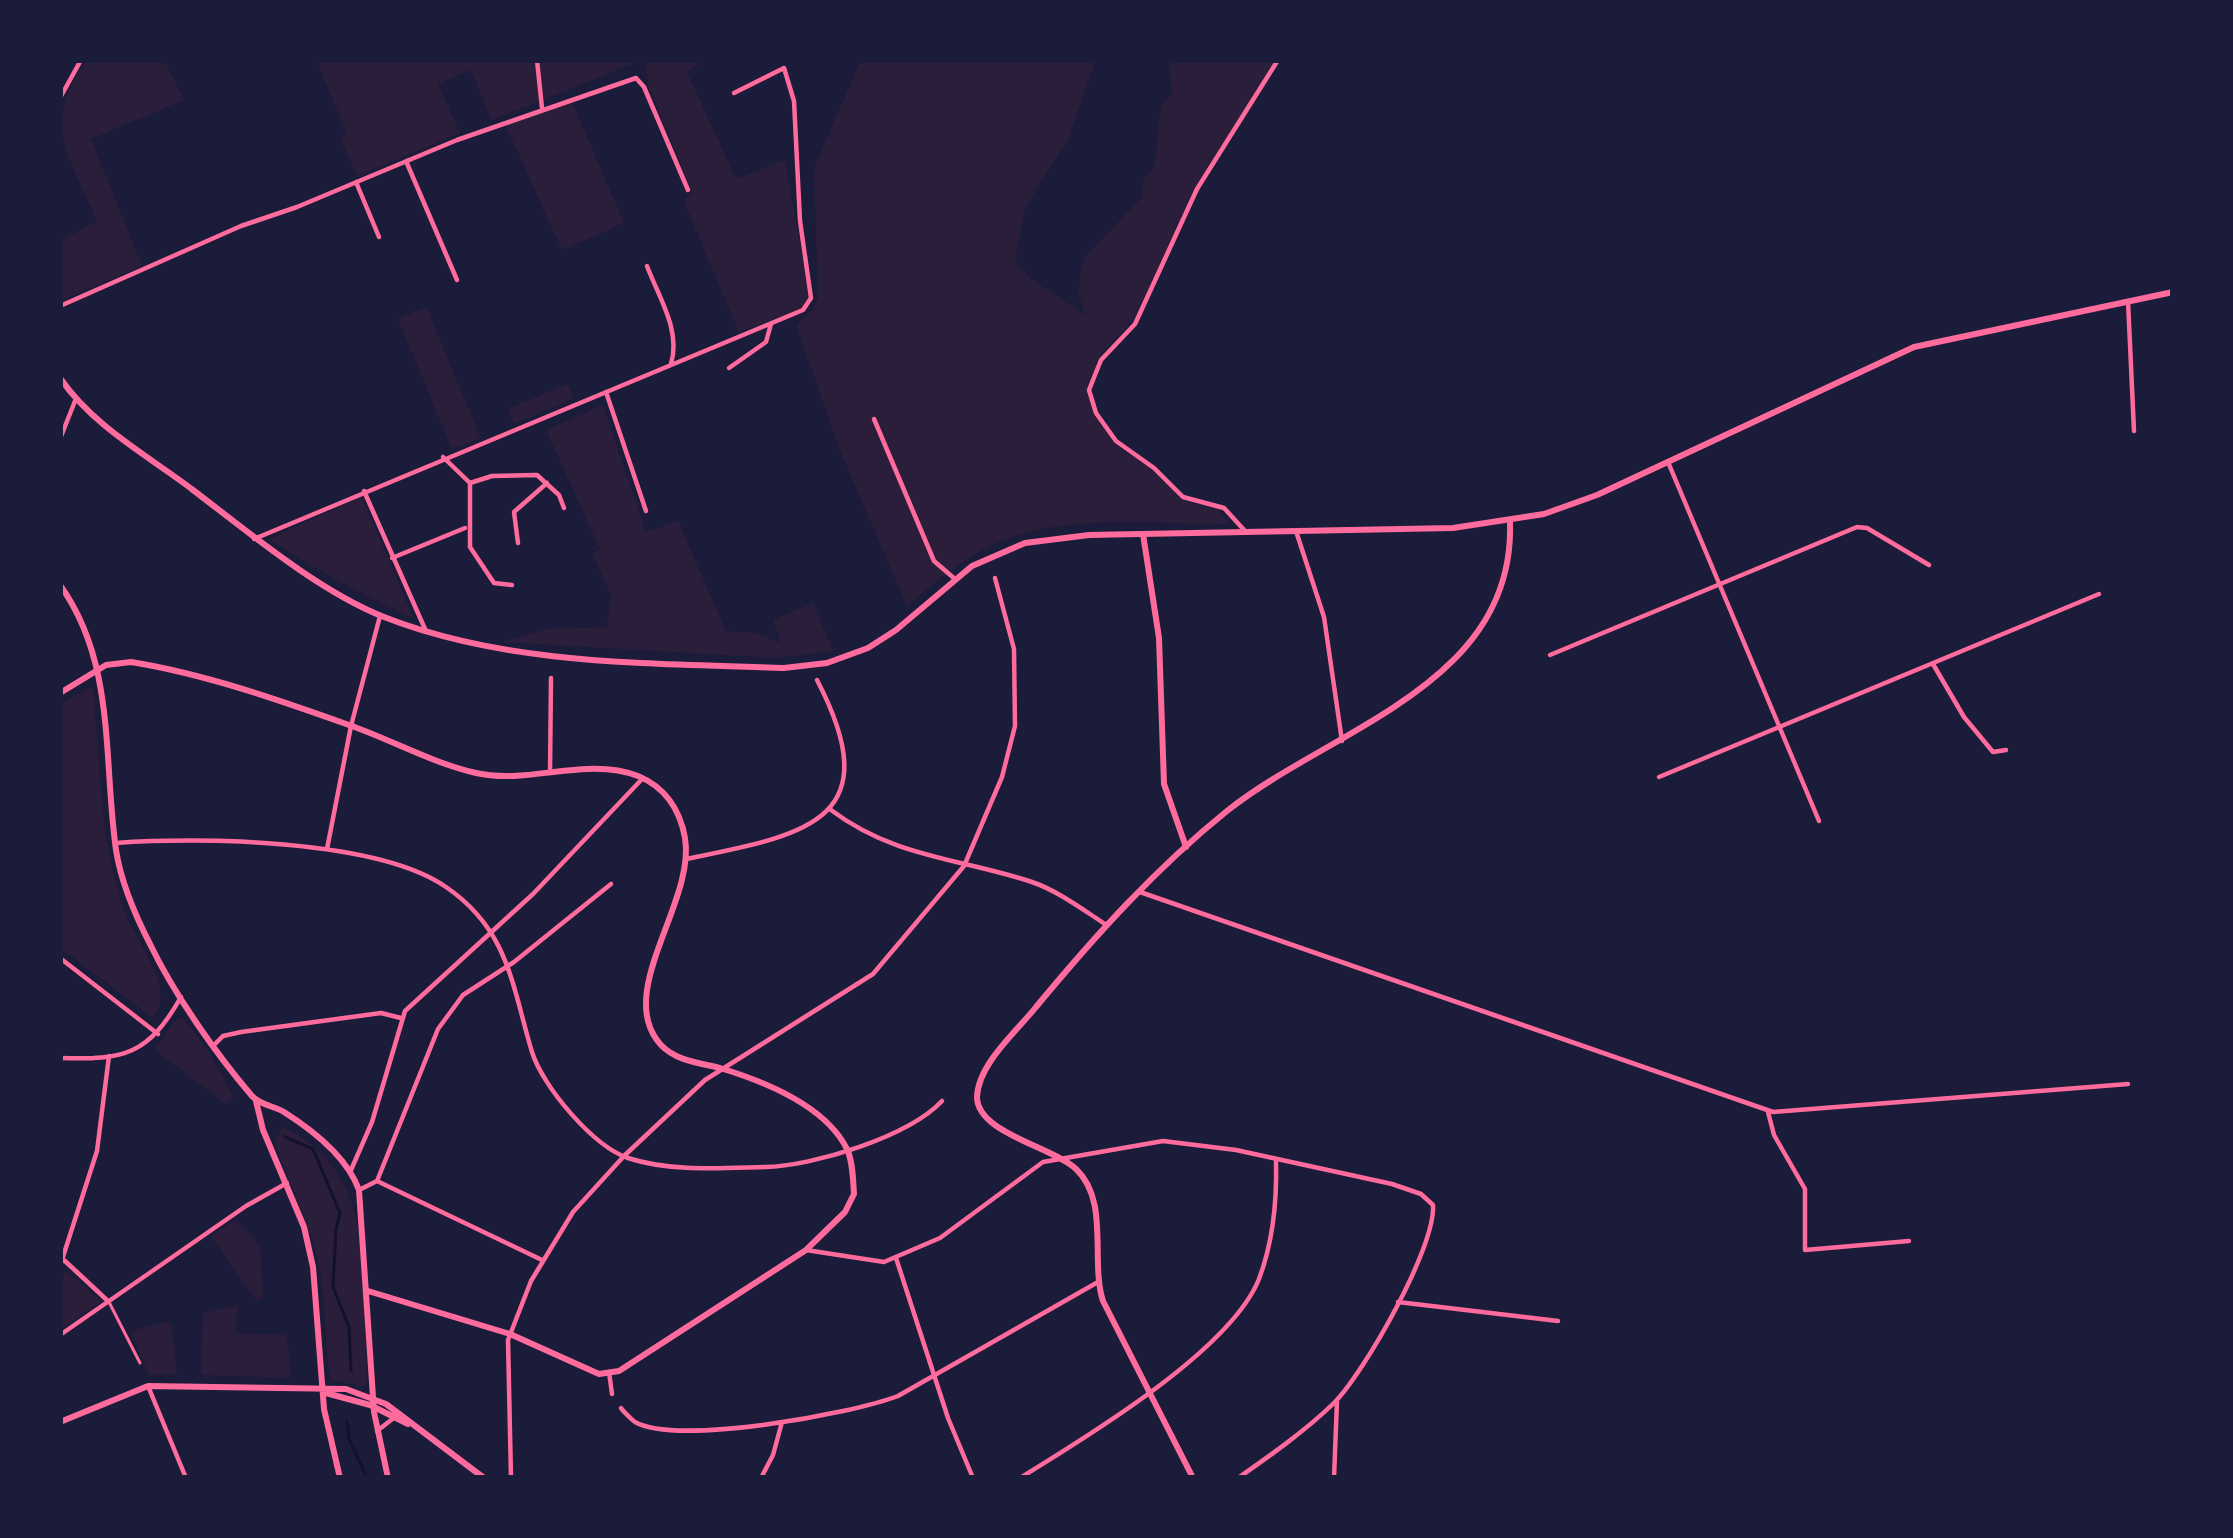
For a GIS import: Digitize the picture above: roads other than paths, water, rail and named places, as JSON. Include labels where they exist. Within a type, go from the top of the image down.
[{"type":"street","points":[[60,98],[81,60]]},
{"type":"street","points":[[537,60],[542,108]]},
{"type":"street","points":[[1246,532],[1224,508],[1183,497],[1154,468],[1116,441],[1096,413],[1089,390],[1101,360],[1135,324],[1197,190],[1278,60]]},
{"type":"street","points":[[254,539],[803,310],[811,298],[800,221],[792,89],[784,68],[734,93]]},
{"type":"street","points":[[60,306],[241,226],[542,108],[636,78],[641,80],[688,190]]},
{"type":"street","points":[[406,161],[457,280]]},
{"type":"street","points":[[356,182],[379,237]]},
{"type":"street","points":[[646,266],[674,334],[671,364]]},
{"type":"street","points":[[60,379],[75,401],[254,539],[380,616],[500,650],[808,666],[847,657],[878,642],[988,556],[1025,543],[1143,534],[1437,529],[1510,521],[1570,506],[1914,347],[2173,292]]},
{"type":"street","points":[[2128,301],[2134,431]]},
{"type":"street","points":[[729,368],[766,342],[771,324]]},
{"type":"street","points":[[606,392],[646,511]]},
{"type":"street","points":[[60,439],[75,401]]},
{"type":"street","points":[[874,419],[934,561],[955,580]]},
{"type":"street","points":[[443,457],[470,483],[470,547],[494,583],[512,585]]},
{"type":"street","points":[[1668,462],[1819,821]]},
{"type":"street","points":[[470,483],[529,472],[560,495],[564,508]]},
{"type":"street","points":[[518,543],[514,512],[547,483]]},
{"type":"street","points":[[364,491],[426,632]]},
{"type":"street","points":[[1193,1478],[1116,1329],[1098,1282],[1092,1196],[1079,1172],[986,1120],[978,1092],[997,1055],[1106,924],[1228,809],[1342,741],[1440,672],[1479,631],[1506,579],[1510,521]]},
{"type":"street","points":[[1550,655],[1861,526],[1929,565]]},
{"type":"street","points":[[392,558],[467,527]]},
{"type":"street","points":[[1296,531],[1324,617],[1342,741]]},
{"type":"street","points":[[1143,534],[1160,648],[1164,784],[1186,848]]},
{"type":"street","points":[[511,1478],[510,1334],[542,1260],[573,1212],[624,1156],[721,1069],[873,974],[964,866],[999,788],[1014,732],[1014,649],[995,578]]},
{"type":"street","points":[[60,585],[82,620],[98,669],[116,843],[140,923],[181,997],[256,1101],[314,1267],[322,1392],[340,1478]]},
{"type":"street","points":[[1659,777],[2099,594]]},
{"type":"street","points":[[327,849],[351,726],[380,616]]},
{"type":"street","points":[[60,693],[98,669],[120,662],[163,668],[351,726],[478,773],[512,776],[611,769],[643,778],[661,789],[675,807],[686,859],[646,992],[644,1012],[654,1035],[668,1051],[760,1081],[788,1096],[821,1119],[847,1149],[854,1194],[831,1229],[640,1360],[609,1372],[598,1374],[510,1334],[368,1292]]},
{"type":"street","points":[[1933,664],[1973,730],[1993,752],[2006,750]]},
{"type":"street","points":[[550,773],[551,678]]},
{"type":"street","points":[[686,859],[779,838],[831,810],[845,771],[845,752],[817,680]]},
{"type":"street","points":[[351,1170],[372,1123],[401,1018],[643,778]]},
{"type":"street","points":[[831,810],[896,848],[1031,882],[1106,924]]},
{"type":"street","points":[[116,843],[327,849],[416,868],[471,907],[491,933],[509,966],[534,1057],[548,1087],[584,1126],[624,1156],[697,1167],[793,1165],[899,1130],[942,1102]]},
{"type":"street","points":[[359,1190],[377,1181],[442,1018],[463,994],[509,966],[610,884]]},
{"type":"street","points":[[1140,892],[1768,1111],[2128,1084]]},
{"type":"street","points":[[60,958],[158,1034]]},
{"type":"street","points":[[60,1058],[109,1056],[141,1048],[158,1034],[181,997]]},
{"type":"street","points":[[215,1044],[223,1036],[241,1032],[381,1013],[401,1018]]},
{"type":"street","points":[[109,1056],[98,1151],[61,1261],[109,1302],[140,1363]]},
{"type":"street","points":[[256,1101],[286,1113],[351,1170],[359,1190],[374,1402],[388,1478]]},
{"type":"street","points":[[1768,1111],[1774,1135],[1805,1189],[1805,1250],[1909,1240]]},
{"type":"street","points":[[806,1250],[884,1262],[940,1238],[1036,1165],[1163,1141],[1236,1150],[1392,1184],[1429,1200],[1433,1216],[1429,1236],[1398,1302],[1337,1400],[1238,1478]]},
{"type":"street","points":[[1020,1478],[1150,1394],[1241,1308],[1258,1283],[1274,1220],[1276,1161]]},
{"type":"street","points":[[377,1181],[542,1260]]},
{"type":"street","points":[[60,1335],[246,1206],[287,1183]]},
{"type":"street","points":[[896,1258],[973,1478]]},
{"type":"street","points":[[621,1408],[633,1421],[676,1430],[782,1422],[871,1406],[898,1396],[1098,1282]]},
{"type":"street","points":[[1398,1302],[1558,1321]]},
{"type":"street","points":[[609,1372],[612,1394]]},
{"type":"street","points":[[148,1386],[186,1478]]},
{"type":"street","points":[[60,1422],[148,1386],[322,1392],[374,1402],[484,1478]]},
{"type":"street","points":[[1334,1478],[1337,1400]]},
{"type":"street","points":[[374,1402],[414,1426]]},
{"type":"street","points":[[377,1431],[395,1417]]},
{"type":"street","points":[[761,1478],[782,1422]]},
{"type":"waterway","points":[[285,1137],[313,1149],[340,1213],[333,1287],[349,1327],[351,1371]]},
{"type":"waterway","points":[[347,1422],[349,1439],[367,1478]]}]
